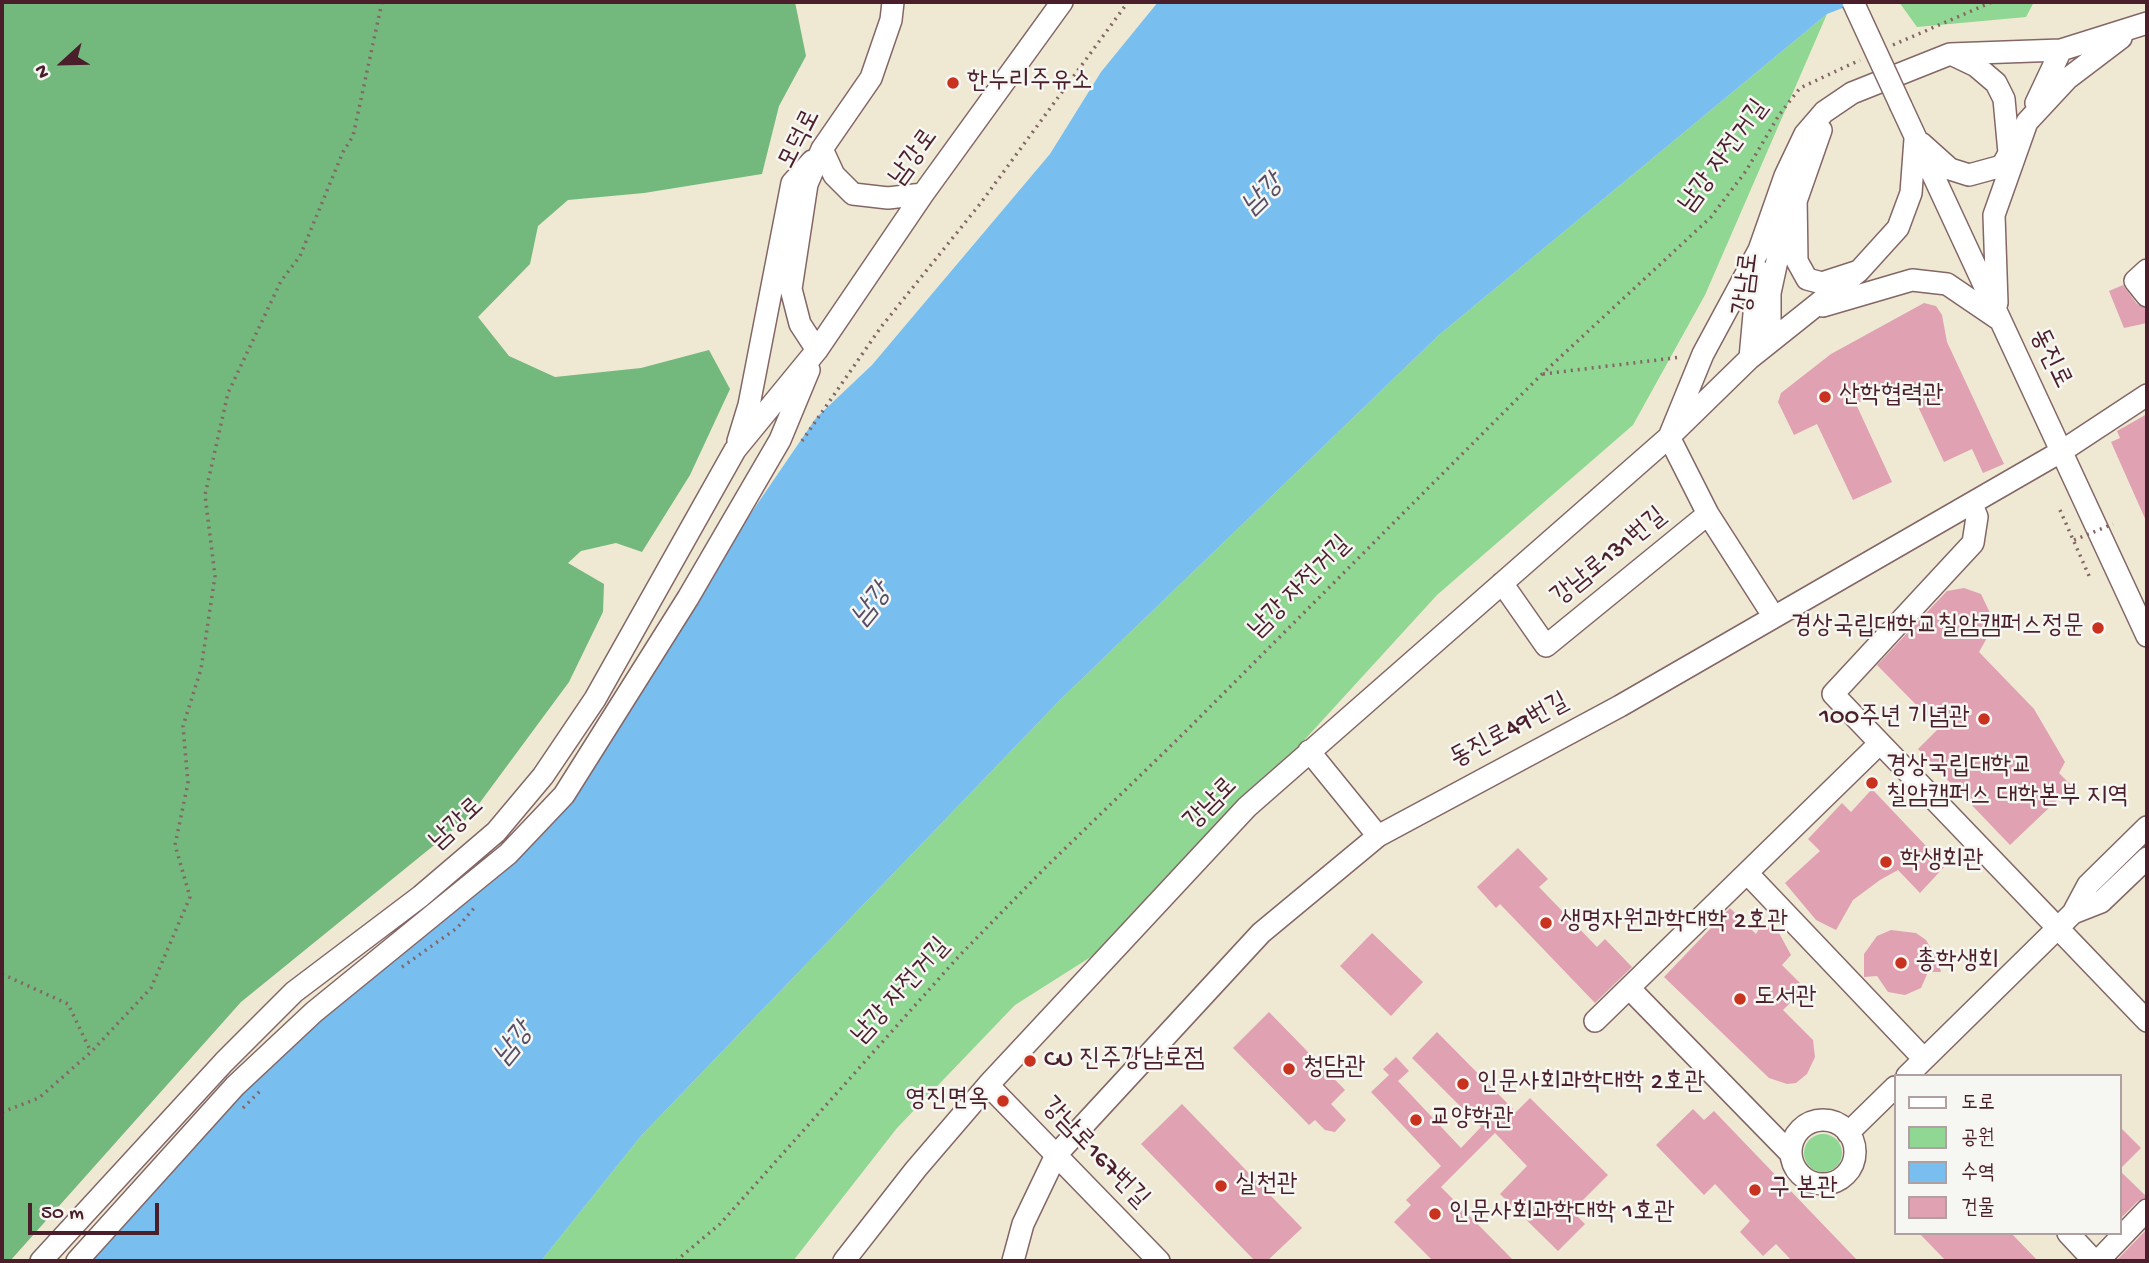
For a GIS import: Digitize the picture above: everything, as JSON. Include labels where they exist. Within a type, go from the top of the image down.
[{"type":"street","name":"모덕로","points":[[817,350],[800,324],[791,289],[807,184],[822,149],[871,78],[891,20],[893,2]]},
{"type":"street","name":"남강로","points":[[41,1261],[224,1062],[294,992],[421,897],[496,832],[543,776],[595,699],[735,450],[817,350],[923,194],[1062,2]]},
{"type":"street","name":"동진로","points":[[1853,2],[2147,636]]},
{"type":"street","points":[[1999,319],[1993,257],[1994,215],[2027,122],[2087,62],[2147,23]]},
{"type":"street","name":"강남로","points":[[1669,437],[1703,354],[1759,250],[1782,186],[1805,134],[1824,112],[1852,93],[1950,54],[2061,50],[2147,23]]},
{"type":"street","points":[[1915,137],[1950,169],[1969,175],[2002,166],[2027,122],[2061,50]]},
{"type":"street","points":[[1950,54],[1976,66],[1996,83],[2004,99],[2009,153]]},
{"type":"street","name":"강남로","points":[[844,1261],[916,1169],[988,1085],[1247,807],[1669,437],[1770,341],[1770,293],[1796,195],[1822,128],[1837,105]]},
{"type":"street","points":[[1770,341],[1859,271],[1898,228],[1912,192],[1915,137]]},
{"type":"street","points":[[735,450],[749,405],[792,183],[822,149],[834,175],[853,194],[888,198],[923,194]]},
{"type":"street","points":[[1796,195],[1797,261],[1807,279],[1822,284],[1859,271]]},
{"type":"street","points":[[1750,358],[1759,250]]},
{"type":"street","points":[[2147,270],[2135,281],[2147,296]]},
{"type":"street","points":[[1811,310],[1912,280],[1947,284],[1999,319]]},
{"type":"street","name":"남강로","points":[[77,1261],[235,1086],[314,1012],[508,854],[564,795],[688,598],[780,440],[817,350]]},
{"type":"street","name":"동진로49번길","points":[[1013,1261],[1023,1224],[1056,1155],[1261,933],[1378,836],[1620,706],[2062,451],[2147,395]]},
{"type":"street","name":"강남로131번길","points":[[1669,437],[1708,514],[1774,617]]},
{"type":"street","points":[[1973,507],[1978,517],[1973,543],[1833,694],[1879,744],[2066,920],[2147,1021]]},
{"type":"street","name":"강남로131번길","points":[[1502,583],[1546,646],[1708,514]]},
{"type":"street","points":[[1595,1021],[1879,744]]},
{"type":"street","points":[[1309,751],[1378,836]]},
{"type":"street","points":[[2119,854],[2147,817]]},
{"type":"street","points":[[1748,874],[1916,1070],[2066,920],[2088,885],[2147,827]]},
{"type":"street","points":[[2066,920],[2101,902],[2143,865]]},
{"type":"street","points":[[1629,988],[1791,1154]]},
{"type":"street","name":"강남로167번길","points":[[988,1085],[1159,1261]]},
{"type":"street","points":[[1848,1133],[1894,1088]]},
{"type":"street","points":[[1812,1122],[1832,1122],[1848,1133],[1853,1143],[1852,1165],[1838,1181],[1828,1184],[1807,1180],[1793,1164],[1791,1154],[1796,1134],[1812,1122]]},
{"type":"street","points":[[2069,1235],[2096,1261],[2147,1210]]},
{"type":"path","points":[[2,1112],[39,1098],[91,1052],[150,988],[190,897],[175,845],[188,783],[183,726],[201,669],[215,576],[205,495],[228,393],[281,281],[300,256],[343,152],[354,136],[382,2]]},
{"type":"path","points":[[1885,48],[1992,2]]},
{"type":"path","name":"남강 자전거길","points":[[676,1261],[720,1224],[960,955],[1046,867],[1184,733],[1541,375],[1711,217],[1746,171],[1779,115],[1800,88],[1860,60]]},
{"type":"path","points":[[1541,375],[1703,354]]},
{"type":"path","points":[[2060,510],[2090,578]]},
{"type":"path","points":[[2074,540],[2113,524]]},
{"type":"path","points":[[2,974],[68,1004],[91,1052]]},
{"type":"green space","points":[[2,2],[795,2],[806,56],[779,106],[762,174],[644,193],[568,200],[538,226],[530,264],[478,317],[509,356],[555,377],[641,368],[709,350],[730,389],[690,475],[642,552],[616,543],[581,551],[568,563],[604,584],[603,612],[569,682],[470,816],[241,1002],[10,1261],[2,1261]]},
{"type":"green space","points":[[1899,2],[2034,2],[2026,17],[1917,27]]},
{"type":"green space","points":[[1827,14],[1705,295],[1633,425],[1437,595],[1127,934],[1015,1005],[897,1128],[793,1261],[541,1261],[641,1136],[1061,699],[1439,335]]},
{"type":"green space","points":[[1823,1134],[1836,1140],[1842,1153],[1836,1166],[1823,1172],[1810,1166],[1804,1153],[1810,1140]]},
{"type":"water","name":"남강","points":[[1158,2],[1858,2],[1827,14],[1439,335],[1061,699],[641,1136],[541,1261],[76,1261],[209,1109],[540,822],[816,418],[872,365],[1050,154],[1101,72]]},
{"type":"building","points":[[2123,285],[2137,304],[2147,309],[2147,323],[2124,328],[2109,291]]},
{"type":"building","name":"산학협력관","points":[[1924,303],[1936,306],[1942,315],[1947,342],[2004,464],[1983,473],[1972,449],[1944,462],[1906,381],[1856,404],[1892,482],[1853,500],[1817,424],[1794,435],[1778,402],[1781,393],[1831,354]]},
{"type":"building","points":[[2147,414],[2147,523],[2111,442],[2120,438],[2117,431]]},
{"type":"building","name":"100주년 기념관","points":[[1964,588],[1981,594],[1990,613],[1988,636],[1979,652],[2034,709],[2065,762],[2059,773],[2072,786],[2010,845],[1918,749],[1939,728],[1877,665],[1947,591]]},
{"type":"building","name":"학생회관","points":[[1872,789],[1945,866],[1920,893],[1898,870],[1880,880],[1853,900],[1836,930],[1816,920],[1785,883],[1820,851],[1808,839],[1842,803],[1851,812]]},
{"type":"building","name":"생명자원과학대학 2호관","points":[[1518,848],[1548,879],[1539,887],[1597,947],[1605,939],[1632,967],[1595,1003],[1500,904],[1496,908],[1477,887]]},
{"type":"building","name":"도서관","points":[[1730,908],[1756,934],[1762,923],[1779,933],[1791,955],[1782,965],[1805,988],[1783,1010],[1813,1040],[1815,1057],[1807,1074],[1796,1083],[1787,1084],[1769,1078],[1664,977]]},
{"type":"building","name":"총학생회","points":[[1891,930],[1916,933],[1926,940],[1938,960],[1941,972],[1928,972],[1921,988],[1905,995],[1888,992],[1877,976],[1864,977],[1864,954],[1877,936]]},
{"type":"building","points":[[1372,933],[1423,982],[1391,1016],[1340,966]]},
{"type":"building","name":"청담관","points":[[1269,1012],[1345,1090],[1331,1104],[1346,1120],[1335,1132],[1325,1130],[1315,1120],[1309,1125],[1233,1048]]},
{"type":"building","points":[[1437,1032],[1516,1112],[1530,1098],[1608,1175],[1572,1211],[1585,1224],[1558,1251],[1500,1194],[1527,1166],[1495,1133],[1441,1187],[1514,1261],[1433,1261],[1394,1222],[1411,1205],[1406,1200],[1441,1166],[1371,1092],[1389,1075],[1383,1069],[1396,1057],[1409,1071],[1398,1081],[1461,1148],[1481,1127],[1412,1058]]},
{"type":"building","name":"실천관","points":[[1182,1104],[1302,1228],[1267,1261],[1255,1261],[1141,1144]]},
{"type":"building","name":"구 본관","points":[[1693,1109],[1704,1120],[1714,1111],[1858,1261],[1792,1261],[1776,1244],[1763,1256],[1740,1232],[1750,1221],[1715,1184],[1704,1195],[1656,1145]]},
{"type":"building","points":[[2121,1128],[2141,1148],[2121,1168]]},
{"type":"building","points":[[2121,1172],[2147,1197],[2138,1201],[2121,1218]]},
{"type":"building","points":[[2147,1229],[2147,1261],[2116,1261]]},
{"type":"building","points":[[1921,1235],[2013,1235],[2038,1261],[1946,1261]]},
{"type":"place","name":"한누리주유소","points":[[953,83]]},
{"type":"place","name":"산학협력관","points":[[1825,397]]},
{"type":"place","name":"경상국립대학교칠암캠퍼스정문","points":[[2098,628]]},
{"type":"place","name":"100주년 기념관","points":[[1984,719]]},
{"type":"place","name":"경상국립대학교 칠암캠퍼스 대학본부 지역","points":[[1872,783]]},
{"type":"place","name":"학생회관","points":[[1886,862]]},
{"type":"place","name":"생명자원과학대학 2호관","points":[[1546,923]]},
{"type":"place","name":"총학생회","points":[[1901,963]]},
{"type":"place","name":"도서관","points":[[1740,999]]},
{"type":"place","name":"CU 진주강남로점","points":[[1030,1061]]},
{"type":"place","name":"청담관","points":[[1289,1069]]},
{"type":"place","name":"인문사회과학대학 2호관","points":[[1463,1084]]},
{"type":"place","name":"영진면옥","points":[[1003,1101]]},
{"type":"place","name":"교양학관","points":[[1416,1120]]},
{"type":"place","name":"실천관","points":[[1221,1186]]},
{"type":"place","name":"구 본관","points":[[1755,1190]]},
{"type":"place","name":"인문사회과학대학 1호관","points":[[1435,1214]]}]
